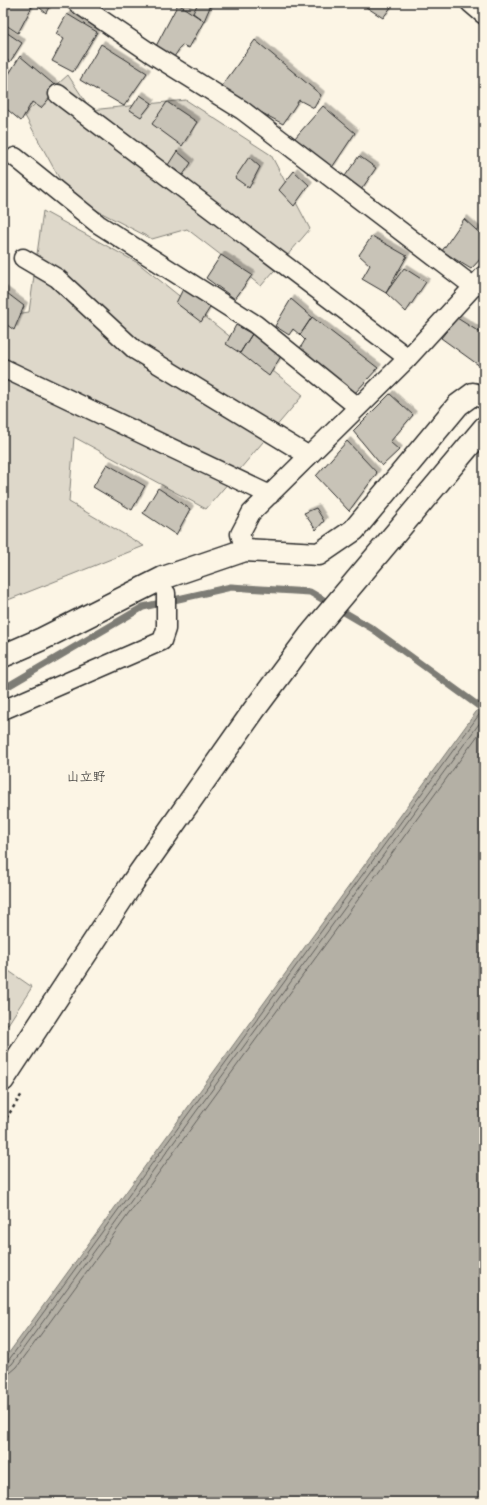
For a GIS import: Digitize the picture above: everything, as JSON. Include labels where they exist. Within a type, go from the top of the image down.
[{"type":"street","points":[[77,3],[152,54],[242,110],[479,281],[408,358],[251,513],[240,534],[245,550]]},
{"type":"street","points":[[470,3],[484,15]]},
{"type":"street","points":[[58,94],[408,358]]},
{"type":"street","points":[[15,157],[98,224],[255,324],[358,407]]},
{"type":"street","points":[[23,258],[57,278],[135,350],[309,456]]},
{"type":"street","points":[[3,368],[270,495]]},
{"type":"street","points":[[8,649],[165,585],[245,550],[319,554],[354,530],[458,405],[473,394],[484,397]]},
{"type":"street","points":[[3,1080],[130,885],[250,716],[310,635],[484,428]]},
{"type":"street","points":[[3,710],[162,641],[166,629],[165,585]]},
{"type":"path","points":[[3,1123],[25,1090]]},
{"type":"shaded area","points":[[68,75],[91,110],[186,100],[271,155],[310,229],[261,286],[187,229],[152,239],[69,196],[24,114]]},
{"type":"shaded area","points":[[43,211],[138,263],[303,395],[206,509],[74,437],[69,502],[144,546],[3,602],[3,316],[29,312]]},
{"type":"shaded area","points":[[3,967],[32,987],[3,1032]]},
{"type":"water","points":[[484,701],[484,1502],[3,1502],[3,1361]]},
{"type":"building","points":[[5,3],[34,3],[18,33],[3,23],[3,7]]},
{"type":"building","points":[[34,3],[51,3],[46,13]]},
{"type":"building","points":[[198,3],[205,3],[210,7],[204,21],[193,13]]},
{"type":"building","points":[[360,3],[394,3],[383,18]]},
{"type":"building","points":[[178,4],[204,21],[189,48],[182,45],[174,57],[156,46]]},
{"type":"building","points":[[67,14],[97,32],[73,72],[52,61],[64,39],[56,34]]},
{"type":"building","points":[[3,30],[22,43],[10,62],[3,58]]},
{"type":"building","points":[[255,40],[321,95],[314,108],[299,100],[283,124],[219,90]]},
{"type":"building","points":[[101,44],[147,73],[124,106],[80,80]]},
{"type":"building","points":[[20,56],[58,88],[41,108],[32,102],[21,121],[3,106],[3,70],[9,74]]},
{"type":"building","points":[[140,95],[152,103],[141,117],[130,110]]},
{"type":"building","points":[[167,102],[197,122],[182,146],[152,124]]},
{"type":"building","points":[[323,106],[355,133],[331,169],[294,139]]},
{"type":"building","points":[[177,151],[191,163],[183,175],[168,165]]},
{"type":"building","points":[[359,156],[376,168],[361,190],[343,179]]},
{"type":"building","points":[[249,157],[260,167],[249,188],[235,178]]},
{"type":"building","points":[[294,171],[309,185],[294,206],[279,190]]},
{"type":"building","points":[[464,219],[484,237],[484,255],[471,269],[442,251]]},
{"type":"building","points":[[372,236],[407,256],[386,293],[362,279],[370,265],[359,255]]},
{"type":"building","points":[[221,255],[252,275],[235,299],[206,278]]},
{"type":"building","points":[[404,268],[426,282],[406,312],[386,293]]},
{"type":"building","points":[[183,289],[211,306],[201,322],[176,303]]},
{"type":"building","points":[[3,290],[24,306],[14,330],[3,322]]},
{"type":"building","points":[[291,299],[312,317],[300,335],[293,329],[289,335],[275,326]]},
{"type":"building","points":[[312,317],[378,368],[355,393],[299,350],[305,340],[300,335]]},
{"type":"building","points":[[457,318],[484,335],[484,369],[441,338]]},
{"type":"building","points":[[236,325],[252,334],[240,353],[226,344]]},
{"type":"building","points":[[252,334],[281,356],[269,376],[240,353]]},
{"type":"building","points":[[390,394],[413,415],[390,442],[399,450],[382,466],[353,431]]},
{"type":"building","points":[[347,441],[377,473],[349,511],[316,476]]},
{"type":"building","points":[[107,464],[145,486],[132,510],[93,487]]},
{"type":"building","points":[[158,488],[190,509],[176,535],[143,513]]},
{"type":"building","points":[[316,508],[324,521],[316,530],[304,513]]},
{"type":"waterway","points":[[3,689],[143,607],[231,587],[310,592],[373,629],[480,707]]},
{"type":"district","name":"山立野","points":[[86,776]]}]
